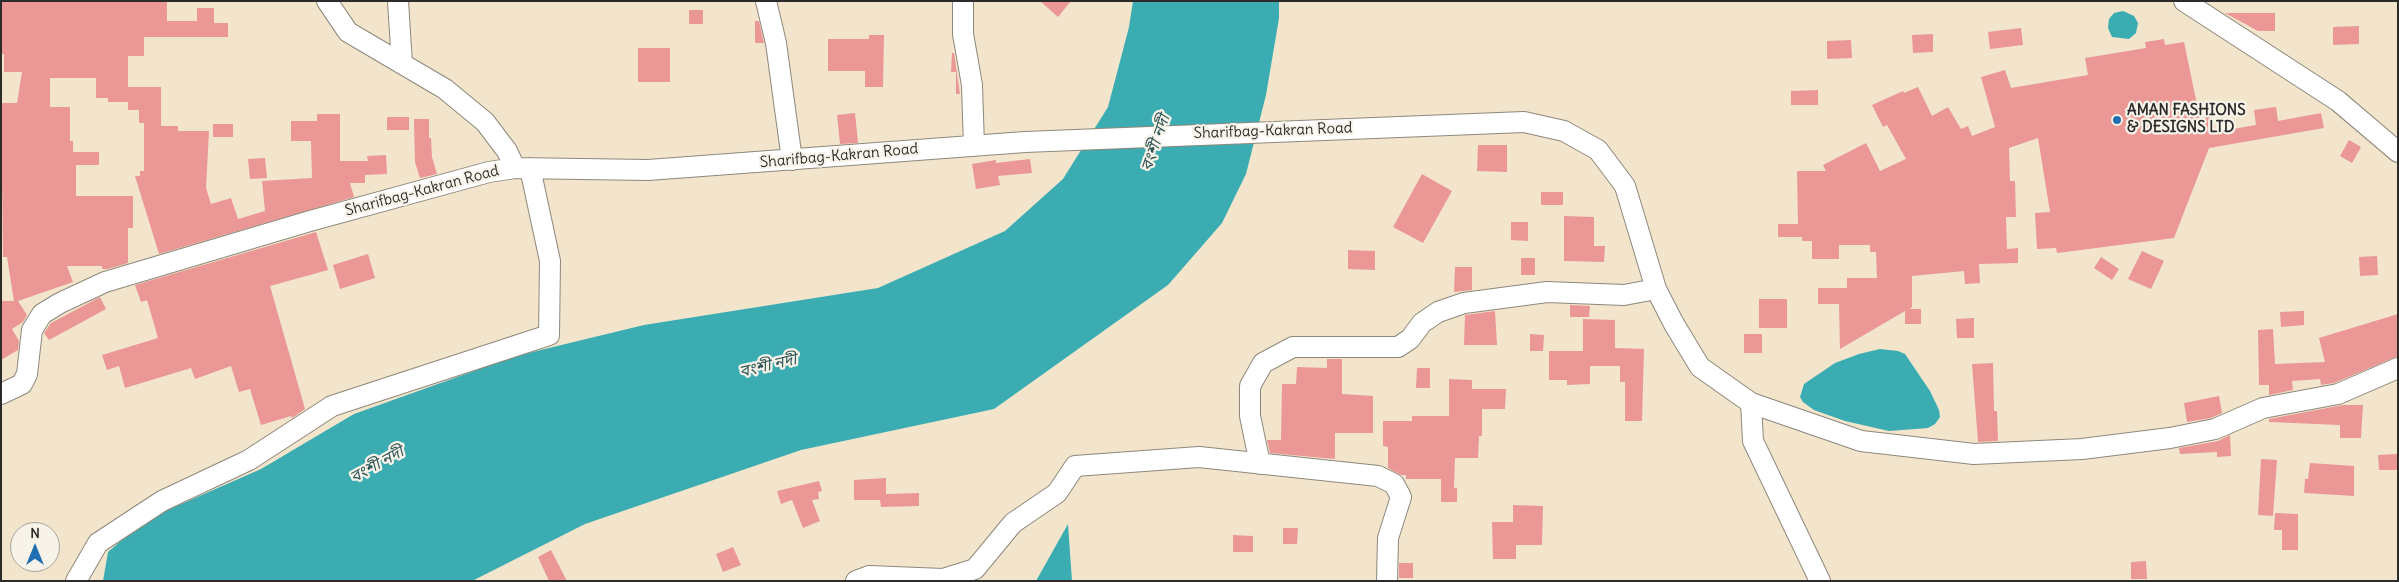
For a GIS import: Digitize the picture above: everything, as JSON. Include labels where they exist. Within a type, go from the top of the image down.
[{"type":"street","points":[[76,581],[98,543],[162,501],[249,460],[332,406],[549,335],[550,261],[522,168],[485,122],[444,89],[348,32],[327,1]]},
{"type":"street","points":[[398,1],[402,64]]},
{"type":"street","points":[[766,1],[776,43],[792,160]]},
{"type":"street","points":[[963,1],[962,34],[972,85],[974,146]]},
{"type":"street","points":[[2184,1],[2338,101],[2398,152]]},
{"type":"street","name":"Sharifbag-Kakran Road","points":[[1,394],[22,384],[27,374],[32,330],[42,314],[60,302],[105,282],[319,218],[490,172],[522,168],[648,170],[1025,142],[1524,122],[1564,131],[1598,150],[1626,186],[1656,289],[1674,324],[1700,366],[1751,403],[1861,441],[1974,454],[2082,449],[2170,438],[2215,429],[2264,408],[2338,394],[2398,368]]},
{"type":"street","points":[[1260,464],[1250,416],[1250,386],[1263,363],[1293,347],[1398,347],[1410,339],[1422,323],[1438,312],[1464,303],[1547,292],[1624,295],[1656,289]]},
{"type":"street","points":[[1751,403],[1753,442],[1820,581]]},
{"type":"street","points":[[856,581],[869,576],[943,579],[975,569],[1013,523],[1056,493],[1074,466],[1199,457],[1378,476],[1394,484],[1401,497],[1388,538],[1387,581]]},
{"type":"water","name":"বংশী নদী","points":[[1133,1],[1279,1],[1279,18],[1266,95],[1246,174],[1222,223],[1168,285],[994,409],[801,450],[585,524],[472,581],[103,581],[108,552],[145,520],[261,469],[354,414],[516,356],[644,325],[878,288],[1005,231],[1063,179],[1108,107],[1129,27]]},
{"type":"water","points":[[2123,11],[2134,16],[2138,23],[2136,33],[2129,39],[2112,37],[2108,28],[2109,19],[2114,13]]},
{"type":"water","points":[[1880,349],[1898,351],[1905,354],[1930,391],[1939,410],[1940,417],[1935,424],[1928,428],[1889,431],[1845,421],[1814,410],[1803,402],[1800,397],[1804,384],[1835,363]]},
{"type":"water","points":[[1068,524],[1072,581],[1036,581]]},
{"type":"building","points":[[1,1],[167,1],[167,21],[197,21],[197,8],[214,8],[214,23],[228,23],[228,37],[144,37],[144,56],[128,56],[128,87],[161,87],[161,126],[178,126],[178,131],[209,131],[206,188],[211,204],[231,198],[238,219],[265,211],[262,181],[312,178],[311,141],[291,141],[291,121],[317,121],[317,114],[340,114],[340,161],[368,161],[367,156],[386,155],[387,174],[365,175],[365,183],[350,183],[354,197],[159,254],[135,176],[140,176],[140,171],[144,171],[144,123],[139,123],[139,110],[128,110],[128,102],[108,102],[108,98],[96,98],[96,78],[50,78],[50,107],[70,107],[70,141],[73,141],[73,152],[99,152],[99,165],[76,165],[76,196],[133,196],[133,228],[128,228],[128,263],[108,269],[102,269],[102,266],[67,266],[73,282],[18,301],[27,315],[23,322],[12,329],[19,341],[18,350],[1,360],[1,301],[14,301],[7,257],[3,257],[1,103],[17,103],[22,72],[4,72],[4,54],[1,54]]},
{"type":"building","points":[[1040,1],[1071,1],[1058,17]]},
{"type":"building","points":[[689,10],[703,10],[703,24],[689,24]]},
{"type":"building","points":[[2225,13],[2275,13],[2275,31],[2258,31]]},
{"type":"building","points":[[755,21],[759,21],[764,43],[755,43]]},
{"type":"building","points":[[2359,26],[2359,44],[2333,45],[2333,27]]},
{"type":"building","points":[[2021,28],[2023,45],[1990,49],[1988,32]]},
{"type":"building","points":[[1933,34],[1933,52],[1913,53],[1912,35]]},
{"type":"building","points":[[869,35],[884,35],[883,87],[865,87],[865,71],[828,71],[828,39],[869,39]]},
{"type":"building","points":[[2164,39],[2165,45],[2184,42],[2200,119],[2212,116],[2216,132],[2256,125],[2254,110],[2276,107],[2278,121],[2321,113],[2324,128],[2209,148],[2174,238],[2057,253],[2056,248],[2037,249],[2035,213],[2050,212],[2038,138],[2009,148],[2010,181],[2015,181],[2016,217],[2006,217],[2007,249],[2018,248],[2018,263],[1979,264],[1980,283],[1965,284],[1964,271],[1912,276],[1912,307],[1910,309],[1921,309],[1921,324],[1905,324],[1905,311],[1840,349],[1839,304],[1818,304],[1818,288],[1847,288],[1847,278],[1877,278],[1876,252],[1870,252],[1870,245],[1839,245],[1839,259],[1812,259],[1812,241],[1802,241],[1802,237],[1778,237],[1778,224],[1798,224],[1797,171],[1826,171],[1823,165],[1866,143],[1880,171],[1906,159],[1887,125],[1883,127],[1872,105],[1903,91],[1904,93],[1918,87],[1932,116],[1948,107],[1961,129],[1968,126],[1972,136],[1995,127],[1981,77],[2005,70],[2011,88],[2088,75],[2085,58],[2146,48],[2145,42]]},
{"type":"building","points":[[1851,40],[1852,58],[1827,59],[1827,41]]},
{"type":"building","points":[[638,48],[670,48],[670,82],[638,82]]},
{"type":"building","points":[[952,53],[954,53],[960,94],[956,94],[956,72],[951,72]]},
{"type":"building","points":[[1818,90],[1818,105],[1791,105],[1791,91]]},
{"type":"building","points":[[855,113],[858,143],[840,144],[837,115]]},
{"type":"building","points":[[387,117],[409,117],[409,130],[387,130]]},
{"type":"building","points":[[414,119],[429,119],[429,138],[431,138],[432,157],[437,174],[420,178],[415,162]]},
{"type":"building","points":[[213,124],[233,124],[233,137],[213,137]]},
{"type":"building","points":[[2349,140],[2361,147],[2352,163],[2340,156]]},
{"type":"building","points":[[1478,145],[1507,145],[1507,172],[1477,171]]},
{"type":"building","points":[[265,158],[267,178],[250,179],[248,159]]},
{"type":"building","points":[[1030,159],[1032,173],[998,176],[1000,185],[976,189],[972,164],[996,160],[996,163]]},
{"type":"building","points":[[1422,174],[1452,191],[1423,243],[1393,227]]},
{"type":"building","points":[[1541,192],[1563,192],[1563,205],[1541,205]]},
{"type":"building","points":[[1564,216],[1594,217],[1594,246],[1605,246],[1604,262],[1564,261]]},
{"type":"building","points":[[1511,222],[1528,222],[1528,241],[1511,240]]},
{"type":"building","points":[[316,232],[328,270],[270,286],[305,409],[292,418],[291,416],[261,425],[250,389],[239,392],[231,366],[195,379],[191,368],[125,388],[119,366],[107,370],[102,355],[158,338],[147,300],[141,302],[135,285]]},
{"type":"building","points":[[1348,250],[1375,251],[1375,270],[1348,269]]},
{"type":"building","points":[[2142,251],[2164,261],[2151,289],[2128,279]]},
{"type":"building","points":[[368,254],[375,278],[340,289],[333,265]]},
{"type":"building","points":[[2377,256],[2378,275],[2360,276],[2359,257]]},
{"type":"building","points":[[2101,257],[2119,269],[2112,280],[2094,268]]},
{"type":"building","points":[[1521,258],[1535,258],[1535,275],[1521,275]]},
{"type":"building","points":[[1455,267],[1472,267],[1472,290],[1454,292]]},
{"type":"building","points":[[100,297],[106,309],[49,340],[44,333],[51,323]]},
{"type":"building","points":[[1759,299],[1787,299],[1787,328],[1759,328]]},
{"type":"building","points":[[1570,305],[1590,306],[1589,317],[1570,317]]},
{"type":"building","points":[[1495,311],[1497,345],[1464,345],[1465,315]]},
{"type":"building","points":[[2304,311],[2304,325],[2281,327],[2280,312]]},
{"type":"building","points":[[2398,314],[2398,356],[2334,383],[2321,385],[2320,379],[2292,381],[2293,390],[2269,395],[2269,385],[2259,385],[2258,330],[2273,329],[2275,364],[2325,362],[2319,338]]},
{"type":"building","points":[[1974,318],[1974,338],[1957,338],[1956,319]]},
{"type":"building","points":[[1583,319],[1615,320],[1615,348],[1644,349],[1642,421],[1625,421],[1625,382],[1620,382],[1620,366],[1590,366],[1590,384],[1567,385],[1567,380],[1549,380],[1549,351],[1583,351]]},
{"type":"building","points":[[1530,334],[1544,335],[1543,351],[1530,351]]},
{"type":"building","points":[[1744,334],[1762,334],[1762,353],[1744,353]]},
{"type":"building","points":[[1327,359],[1342,359],[1342,394],[1373,396],[1373,433],[1335,433],[1335,459],[1270,453],[1267,440],[1281,440],[1282,384],[1296,384],[1297,367],[1327,368]]},
{"type":"building","points":[[1993,363],[1994,411],[1997,411],[1998,441],[1978,442],[1972,364]]},
{"type":"building","points":[[1417,368],[1430,368],[1430,388],[1416,388]]},
{"type":"building","points":[[1449,379],[1472,380],[1472,389],[1506,389],[1505,409],[1482,409],[1482,436],[1479,436],[1478,458],[1455,458],[1454,488],[1457,488],[1457,502],[1441,502],[1441,479],[1406,479],[1406,475],[1401,475],[1388,468],[1388,447],[1383,446],[1383,421],[1412,421],[1412,416],[1449,416]]},
{"type":"building","points":[[2219,396],[2222,413],[2211,418],[2187,422],[2184,403]]},
{"type":"building","points":[[2343,405],[2363,405],[2361,438],[2340,438],[2340,425],[2269,422],[2269,419]]},
{"type":"building","points":[[2230,435],[2231,456],[2217,457],[2217,452],[2180,454],[2179,448],[2218,441]]},
{"type":"building","points":[[2398,454],[2398,470],[2379,470],[2378,455]]},
{"type":"building","points":[[2261,459],[2277,460],[2273,516],[2258,515]]},
{"type":"building","points":[[2310,463],[2354,466],[2354,496],[2304,493],[2305,479],[2308,479]]},
{"type":"building","points":[[886,478],[886,494],[919,493],[919,506],[881,507],[880,500],[854,500],[854,480]]},
{"type":"building","points":[[819,481],[822,491],[818,492],[819,499],[812,500],[820,521],[803,528],[792,500],[781,504],[777,491]]},
{"type":"building","points":[[1513,505],[1543,506],[1542,545],[1516,545],[1516,559],[1493,559],[1492,522],[1513,522]]},
{"type":"building","points":[[2275,513],[2298,514],[2298,550],[2282,550],[2282,530],[2274,530]]},
{"type":"building","points":[[1283,528],[1298,528],[1297,544],[1283,544]]},
{"type":"building","points":[[1233,535],[1253,536],[1253,552],[1233,552]]},
{"type":"building","points":[[733,547],[741,565],[723,572],[716,554]]},
{"type":"building","points":[[551,550],[567,581],[549,581],[538,557]]},
{"type":"building","points":[[2146,561],[2147,579],[2131,579],[2131,562]]},
{"type":"building","points":[[1399,563],[1413,563],[1413,578],[1399,578]]},
{"type":"place","name":"AMAN FASHIONS & DESIGNS LTD","points":[[2117,120]]}]
